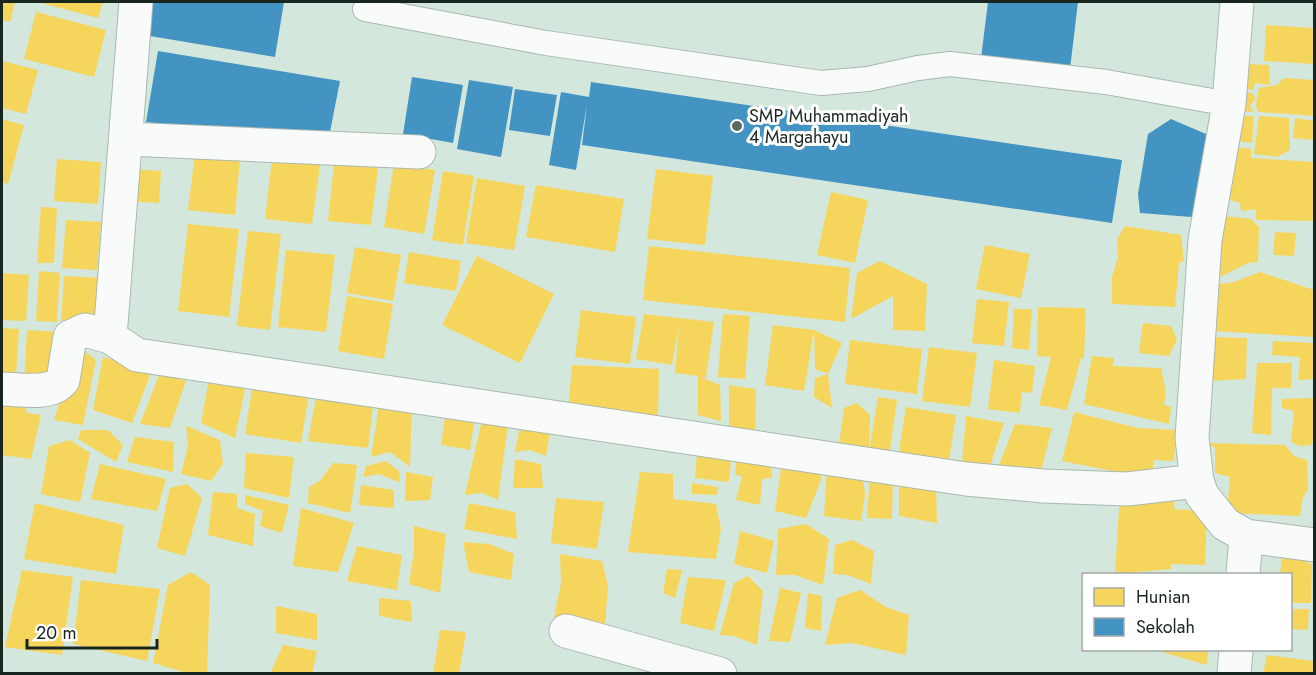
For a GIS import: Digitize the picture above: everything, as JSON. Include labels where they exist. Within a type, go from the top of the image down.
[{"type":"street","points":[[110,337],[136,2]]},
{"type":"street","points":[[1237,2],[1229,104],[1205,240],[1192,409],[1192,438],[1197,481],[1212,510],[1226,524],[1246,536],[1314,545]]},
{"type":"street","points":[[127,139],[419,152]]},
{"type":"street","points":[[2,389],[50,390],[59,386],[63,380],[70,337],[85,330],[110,337],[137,355],[966,479],[1042,486],[1127,489],[1197,481]]},
{"type":"street","points":[[1243,573],[1246,536]]},
{"type":"street","points":[[566,631],[720,674]]},
{"type":"street","points":[[1234,674],[1236,651]]},
{"type":"lane","points":[[365,9],[546,43],[821,83],[868,80],[918,68],[950,64],[1106,82],[1229,104]]},
{"type":"building: Hunian","points":[[2,2],[15,2],[10,22],[2,20]]},
{"type":"building: Hunian","points":[[37,2],[103,2],[98,18]]},
{"type":"building: Hunian","points":[[36,12],[106,30],[94,77],[24,59]]},
{"type":"building: Hunian","points":[[1266,25],[1314,28],[1314,64],[1264,61]]},
{"type":"building: Hunian","points":[[2,61],[38,70],[26,114],[2,108]]},
{"type":"building: Hunian","points":[[1244,64],[1269,65],[1270,85],[1255,83],[1253,90],[1240,87]]},
{"type":"building: Hunian","points":[[1284,78],[1314,80],[1314,116],[1258,112],[1256,105],[1259,88],[1277,85]]},
{"type":"building: Hunian","points":[[1237,90],[1254,94],[1255,100],[1250,105],[1253,112],[1234,110]]},
{"type":"building: Hunian","points":[[1241,116],[1254,116],[1252,143],[1238,141]]},
{"type":"building: Hunian","points":[[1259,116],[1289,118],[1290,150],[1277,157],[1254,154]]},
{"type":"building: Hunian","points":[[1295,118],[1314,121],[1314,140],[1293,138]]},
{"type":"building: Hunian","points":[[2,119],[24,125],[8,184],[2,182]]},
{"type":"building: Hunian","points":[[1236,147],[1251,149],[1251,158],[1314,162],[1314,221],[1256,220],[1256,209],[1241,211],[1240,203],[1230,200]]},
{"type":"building: Hunian","points":[[195,154],[240,159],[235,215],[188,210]]},
{"type":"building: Hunian","points":[[57,159],[101,162],[98,204],[54,201]]},
{"type":"building: Hunian","points":[[272,159],[320,165],[312,224],[265,219]]},
{"type":"building: Hunian","points":[[334,163],[378,168],[371,225],[328,221]]},
{"type":"building: Hunian","points":[[394,164],[435,170],[424,234],[384,227]]},
{"type":"building: Hunian","points":[[128,169],[161,171],[159,203],[126,201]]},
{"type":"building: Hunian","points":[[656,169],[713,176],[705,245],[647,239]]},
{"type":"building: Hunian","points":[[443,171],[474,176],[463,245],[432,240]]},
{"type":"building: Hunian","points":[[477,178],[525,186],[514,250],[466,243]]},
{"type":"building: Hunian","points":[[536,185],[624,199],[615,252],[526,237]]},
{"type":"building: Hunian","points":[[831,192],[868,200],[855,263],[817,255]]},
{"type":"building: Hunian","points":[[41,207],[57,208],[54,263],[37,263]]},
{"type":"building: Hunian","points":[[1224,216],[1251,219],[1259,227],[1258,262],[1248,263],[1220,277],[1218,258]]},
{"type":"building: Hunian","points":[[66,220],[101,222],[97,270],[62,268]]},
{"type":"building: Hunian","points":[[188,224],[239,229],[229,317],[178,311]]},
{"type":"building: Hunian","points":[[1125,226],[1181,235],[1184,261],[1179,263],[1175,307],[1112,304],[1112,277],[1118,257],[1117,239]]},
{"type":"building: Hunian","points":[[248,231],[281,234],[270,330],[237,326]]},
{"type":"building: Hunian","points":[[1275,232],[1296,233],[1294,256],[1273,255]]},
{"type":"building: Hunian","points":[[985,245],[1030,254],[1021,298],[976,289]]},
{"type":"building: Hunian","points":[[649,246],[850,268],[845,322],[643,300]]},
{"type":"building: Hunian","points":[[355,247],[401,255],[393,301],[347,293]]},
{"type":"building: Hunian","points":[[286,250],[335,255],[326,332],[278,327]]},
{"type":"building: Hunian","points":[[409,252],[461,261],[456,291],[404,283]]},
{"type":"building: Hunian","points":[[477,256],[554,294],[520,363],[442,325]]},
{"type":"building: Hunian","points":[[880,261],[927,284],[925,331],[893,330],[893,296],[851,319],[857,273]]},
{"type":"building: Hunian","points":[[39,271],[60,273],[57,322],[36,321]]},
{"type":"building: Hunian","points":[[1260,272],[1314,290],[1314,337],[1212,331],[1214,285],[1234,282]]},
{"type":"building: Hunian","points":[[2,273],[29,275],[26,321],[2,320]]},
{"type":"building: Hunian","points":[[64,276],[104,278],[101,323],[61,321]]},
{"type":"building: Hunian","points":[[347,296],[393,304],[384,359],[338,351]]},
{"type":"building: Hunian","points":[[977,299],[1009,302],[1004,346],[972,343]]},
{"type":"building: Hunian","points":[[1038,307],[1086,308],[1084,358],[1081,358],[1067,410],[1039,405],[1051,357],[1037,356]]},
{"type":"building: Hunian","points":[[1014,309],[1032,309],[1029,350],[1012,348]]},
{"type":"building: Hunian","points":[[581,310],[636,317],[630,364],[575,357]]},
{"type":"building: Hunian","points":[[644,314],[714,322],[706,378],[675,373],[679,325],[672,365],[636,359]]},
{"type":"building: Hunian","points":[[723,314],[750,316],[745,379],[718,377]]},
{"type":"building: Hunian","points":[[1143,323],[1171,326],[1177,339],[1169,356],[1139,353]]},
{"type":"building: Hunian","points":[[773,325],[814,330],[804,391],[765,385]]},
{"type":"building: Hunian","points":[[2,328],[19,329],[16,374],[2,373]]},
{"type":"building: Hunian","points":[[27,330],[60,332],[57,387],[24,384]]},
{"type":"building: Hunian","points":[[814,330],[842,343],[828,374],[815,369]]},
{"type":"building: Hunian","points":[[1210,337],[1247,338],[1246,379],[1209,381]]},
{"type":"building: Hunian","points":[[850,340],[922,349],[917,394],[845,384]]},
{"type":"building: Hunian","points":[[1273,341],[1314,343],[1314,379],[1298,380],[1300,357],[1272,355]]},
{"type":"building: Hunian","points":[[78,346],[96,360],[83,425],[54,420]]},
{"type":"building: Hunian","points":[[929,347],[977,353],[970,407],[922,401]]},
{"type":"building: Hunian","points":[[1092,356],[1114,358],[1113,366],[1161,368],[1166,392],[1164,405],[1171,407],[1169,424],[1084,404]]},
{"type":"building: Hunian","points":[[103,357],[152,370],[132,423],[93,410]]},
{"type":"building: Hunian","points":[[994,360],[1035,366],[1032,393],[1022,392],[1020,413],[988,409]]},
{"type":"building: Hunian","points":[[1257,363],[1292,363],[1291,388],[1272,388],[1271,435],[1252,433]]},
{"type":"building: Hunian","points":[[572,365],[659,369],[658,417],[568,413]]},
{"type":"building: Hunian","points":[[160,373],[186,381],[170,428],[140,424]]},
{"type":"building: Hunian","points":[[828,374],[832,408],[814,397],[815,378]]},
{"type":"building: Hunian","points":[[698,376],[720,385],[721,421],[698,415]]},
{"type":"building: Hunian","points":[[209,379],[246,384],[235,438],[201,423]]},
{"type":"building: Hunian","points":[[253,383],[310,388],[301,443],[245,434]]},
{"type":"building: Hunian","points":[[729,385],[756,389],[755,434],[729,430]]},
{"type":"building: Hunian","points":[[318,387],[374,396],[368,448],[308,441]]},
{"type":"building: Hunian","points":[[878,397],[897,400],[889,456],[838,451],[844,408],[857,403],[870,415],[869,452]]},
{"type":"building: Hunian","points":[[1313,398],[1314,439],[1311,445],[1300,446],[1291,442],[1294,411],[1282,408],[1282,399]]},
{"type":"building: Hunian","points":[[380,399],[412,405],[410,467],[390,452],[371,457]]},
{"type":"building: Hunian","points":[[2,400],[24,402],[27,413],[41,415],[31,459],[2,455]]},
{"type":"building: Hunian","points":[[906,407],[956,415],[948,467],[898,457]]},
{"type":"building: Hunian","points":[[446,410],[475,415],[470,450],[441,445]]},
{"type":"building: Hunian","points":[[1074,412],[1138,428],[1176,430],[1174,461],[1153,460],[1153,479],[1062,461]]},
{"type":"building: Hunian","points":[[966,416],[1004,423],[989,469],[962,464]]},
{"type":"building: Hunian","points":[[482,420],[508,424],[498,500],[482,493],[465,495]]},
{"type":"building: Hunian","points":[[521,422],[551,427],[546,456],[530,450],[515,452]]},
{"type":"building: Hunian","points":[[1015,424],[1052,428],[1041,471],[999,465]]},
{"type":"building: Hunian","points":[[186,426],[220,440],[223,464],[211,481],[181,474],[188,446]]},
{"type":"building: Hunian","points":[[81,430],[108,430],[123,445],[116,462],[78,439]]},
{"type":"building: Hunian","points":[[135,437],[174,442],[173,472],[127,462]]},
{"type":"building: Hunian","points":[[70,440],[90,453],[80,502],[41,494],[49,446]]},
{"type":"building: Hunian","points":[[1207,443],[1285,445],[1294,456],[1307,460],[1308,490],[1303,497],[1300,516],[1227,513],[1230,477],[1215,473],[1215,448]]},
{"type":"building: Hunian","points":[[698,444],[731,459],[729,482],[695,478]]},
{"type":"building: Hunian","points":[[246,453],[294,457],[289,498],[244,488]]},
{"type":"building: Hunian","points":[[783,456],[820,465],[821,480],[806,518],[775,511]]},
{"type":"building: Hunian","points":[[737,457],[770,459],[772,478],[762,479],[760,505],[736,500],[742,477],[735,474]]},
{"type":"building: Hunian","points":[[515,459],[541,464],[543,488],[513,488]]},
{"type":"building: Hunian","points":[[386,461],[400,472],[399,482],[379,474],[363,477],[366,466]]},
{"type":"building: Hunian","points":[[333,463],[357,465],[350,513],[308,503],[309,487],[320,481]]},
{"type":"building: Hunian","points":[[100,464],[166,479],[157,511],[91,499]]},
{"type":"building: Hunian","points":[[827,469],[863,474],[865,496],[861,521],[824,516]]},
{"type":"building: Hunian","points":[[406,472],[433,477],[430,500],[405,501]]},
{"type":"building: Hunian","points":[[640,472],[673,474],[673,499],[716,504],[721,529],[716,559],[628,552]]},
{"type":"building: Hunian","points":[[870,472],[893,476],[892,519],[867,518]]},
{"type":"building: Hunian","points":[[899,477],[936,484],[937,523],[899,516]]},
{"type":"building: Hunian","points":[[692,483],[718,487],[717,495],[692,494]]},
{"type":"building: Hunian","points":[[187,484],[202,498],[185,556],[157,548],[170,488]]},
{"type":"building: Hunian","points":[[361,485],[394,490],[394,508],[359,505]]},
{"type":"building: Hunian","points":[[213,492],[237,494],[237,508],[255,514],[253,546],[208,535]]},
{"type":"building: Hunian","points":[[1120,493],[1175,496],[1174,509],[1207,511],[1205,565],[1171,564],[1171,569],[1115,573]]},
{"type":"building: Hunian","points":[[245,495],[289,505],[282,533],[260,526],[263,511],[245,504]]},
{"type":"building: Hunian","points":[[556,498],[604,502],[597,549],[551,543]]},
{"type":"building: Hunian","points":[[35,503],[124,525],[116,574],[24,559]]},
{"type":"building: Hunian","points":[[469,503],[515,512],[517,539],[464,529]]},
{"type":"building: Hunian","points":[[301,508],[354,523],[338,572],[293,566]]},
{"type":"building: Hunian","points":[[806,524],[829,539],[823,585],[795,575],[776,575],[778,529]]},
{"type":"building: Hunian","points":[[414,526],[446,534],[440,593],[409,584],[414,551]]},
{"type":"building: Hunian","points":[[740,531],[774,541],[767,573],[734,564]]},
{"type":"building: Hunian","points":[[852,540],[874,551],[871,584],[848,575],[833,574],[835,545]]},
{"type":"building: Hunian","points":[[463,542],[489,544],[514,554],[511,580],[469,572]]},
{"type":"building: Hunian","points":[[357,546],[402,555],[397,590],[347,581]]},
{"type":"building: Hunian","points":[[1295,553],[1312,565],[1311,603],[1292,603],[1292,573],[1280,573],[1282,556]]},
{"type":"building: Hunian","points":[[560,554],[602,561],[608,586],[605,624],[554,618],[561,583]]},
{"type":"building: Hunian","points":[[667,569],[682,570],[675,598],[663,593]]},
{"type":"building: Hunian","points":[[22,570],[73,577],[62,655],[5,647]]},
{"type":"building: Hunian","points":[[191,572],[210,585],[207,674],[190,674],[153,663],[168,585]]},
{"type":"building: Hunian","points":[[748,576],[763,591],[757,645],[734,636],[720,635],[734,583]]},
{"type":"building: Hunian","points":[[688,577],[726,580],[714,631],[680,623]]},
{"type":"building: Hunian","points":[[81,580],[160,589],[147,661],[73,644]]},
{"type":"building: Hunian","points":[[780,588],[801,593],[790,642],[769,641]]},
{"type":"building: Hunian","points":[[860,590],[886,607],[909,615],[906,655],[852,643],[825,645],[837,598]]},
{"type":"building: Hunian","points":[[808,593],[822,596],[821,631],[805,628]]},
{"type":"building: Hunian","points":[[379,598],[411,601],[412,622],[379,616]]},
{"type":"building: Hunian","points":[[276,606],[317,614],[317,640],[276,633]]},
{"type":"building: Hunian","points":[[1293,609],[1309,609],[1308,630],[1292,629]]},
{"type":"building: Hunian","points":[[440,630],[466,632],[459,674],[433,674]]},
{"type":"building: Hunian","points":[[283,645],[317,651],[312,674],[270,674]]},
{"type":"building: Hunian","points":[[1158,651],[1208,651],[1207,665]]},
{"type":"building: Hunian","points":[[1267,655],[1314,661],[1314,674],[1263,674]]},
{"type":"building: Sekolah","points":[[150,2],[284,2],[275,57],[144,35]]},
{"type":"building: Sekolah","points":[[988,2],[1078,2],[1070,69],[981,58]]},
{"type":"building: Sekolah","points":[[158,51],[340,81],[328,142],[146,122]]},
{"type":"building: Sekolah","points":[[412,77],[463,85],[453,143],[403,134]]},
{"type":"building: Sekolah","points":[[469,80],[513,87],[501,157],[457,149]]},
{"type":"building: Sekolah","points":[[591,82],[1122,160],[1112,223],[582,145],[587,104],[576,170],[549,165],[561,92],[589,97]]},
{"type":"building: Sekolah","points":[[515,89],[557,95],[550,136],[509,130]]},
{"type":"building: Sekolah","points":[[1171,119],[1206,134],[1205,170],[1192,217],[1140,213],[1138,194],[1148,134]]},
{"type":"place","name":"SMP Muhammadiyah 4 Margahayu","points":[[737,126]]}]
